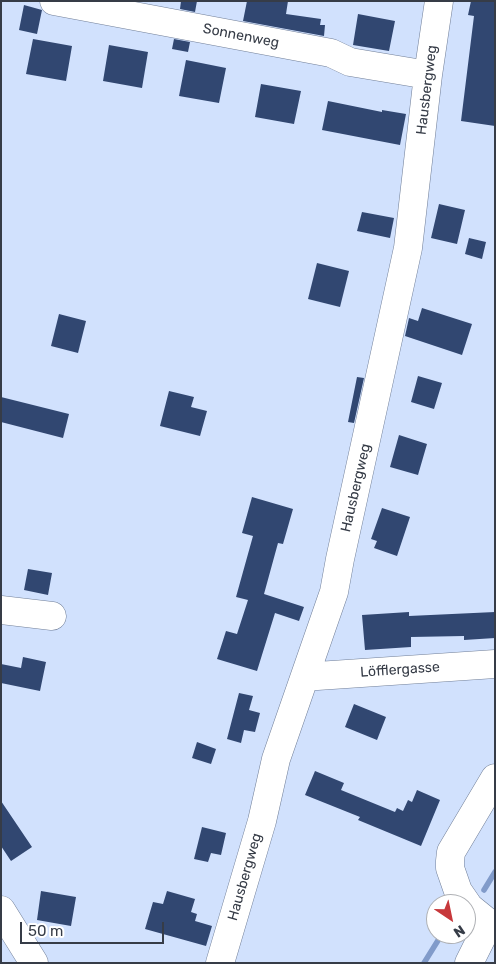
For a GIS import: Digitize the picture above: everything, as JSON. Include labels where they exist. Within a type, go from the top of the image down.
[{"type":"street","name":"Sonnenweg","points":[[54,1],[331,53],[350,62],[428,75]]},
{"type":"street","name":"Hausbergweg","points":[[220,963],[262,820],[276,759],[334,592],[408,248],[428,75],[439,1]]},
{"type":"street","points":[[1,610],[52,616]]},
{"type":"street","name":"Löfflergasse","points":[[306,672],[317,676],[495,664]]},
{"type":"street","points":[[469,963],[487,927],[485,920],[469,907],[458,891],[450,868],[451,852],[493,786]]},
{"type":"street","points":[[1,910],[34,963]]},
{"type":"building","points":[[181,1],[197,1],[195,12],[180,9]]},
{"type":"building","points":[[247,1],[288,1],[286,14],[321,19],[320,25],[325,25],[324,36],[243,21]]},
{"type":"building","points":[[471,1],[495,1],[495,126],[461,121],[474,16],[468,15]]},
{"type":"building","points":[[24,5],[42,10],[37,34],[19,30]]},
{"type":"building","points":[[358,14],[395,21],[389,51],[353,45]]},
{"type":"building","points":[[33,39],[72,46],[66,81],[26,74]]},
{"type":"building","points":[[174,39],[190,42],[188,52],[172,49]]},
{"type":"building","points":[[109,45],[148,52],[142,88],[103,81]]},
{"type":"building","points":[[186,60],[226,68],[219,103],[179,96]]},
{"type":"building","points":[[261,84],[301,91],[294,124],[255,117]]},
{"type":"building","points":[[328,101],[382,112],[382,110],[406,114],[400,145],[322,130]]},
{"type":"building","points":[[439,204],[465,210],[457,244],[431,238]]},
{"type":"building","points":[[362,212],[394,218],[390,238],[357,231]]},
{"type":"building","points":[[469,238],[486,242],[482,259],[465,254]]},
{"type":"building","points":[[317,263],[349,271],[340,307],[308,299]]},
{"type":"building","points":[[422,308],[472,324],[462,355],[405,336],[409,318],[418,321]]},
{"type":"building","points":[[59,314],[86,321],[78,353],[51,346]]},
{"type":"building","points":[[418,376],[442,383],[434,409],[411,402]]},
{"type":"building","points":[[357,377],[364,378],[354,423],[348,422]]},
{"type":"building","points":[[169,391],[194,397],[191,407],[207,411],[200,436],[160,426]]},
{"type":"building","points":[[1,397],[69,414],[63,438],[1,422]]},
{"type":"building","points":[[399,435],[427,444],[418,475],[390,467]]},
{"type":"building","points":[[252,497],[293,509],[283,544],[278,543],[264,594],[304,607],[299,621],[275,613],[257,671],[217,659],[226,631],[237,634],[248,600],[236,597],[253,536],[242,533]]},
{"type":"building","points":[[382,508],[410,517],[397,556],[374,548],[377,541],[371,539]]},
{"type":"building","points":[[28,569],[52,573],[48,595],[24,590]]},
{"type":"building","points":[[409,612],[409,616],[495,612],[495,638],[464,640],[464,636],[411,637],[411,647],[365,650],[362,615]]},
{"type":"building","points":[[23,657],[46,662],[40,691],[1,683],[1,664],[21,668]]},
{"type":"building","points":[[239,693],[253,696],[249,710],[260,713],[255,732],[244,730],[241,743],[227,739]]},
{"type":"building","points":[[354,704],[386,717],[377,740],[345,727]]},
{"type":"building","points":[[197,742],[216,749],[211,764],[192,758]]},
{"type":"building","points":[[315,771],[344,783],[341,790],[395,812],[397,808],[403,811],[408,800],[412,802],[417,790],[440,800],[421,846],[358,820],[360,817],[305,795]]},
{"type":"building","points":[[1,801],[32,847],[11,861],[1,846]]},
{"type":"building","points":[[202,827],[226,833],[221,855],[211,853],[208,862],[194,859]]},
{"type":"building","points":[[41,891],[76,897],[71,926],[37,920]]},
{"type":"building","points":[[167,891],[195,899],[191,912],[197,914],[195,921],[212,926],[206,946],[145,929],[153,902],[163,904]]},
{"type":"waterway","points":[[484,890],[495,872]]},
{"type":"waterway","points":[[424,963],[436,944]]}]
